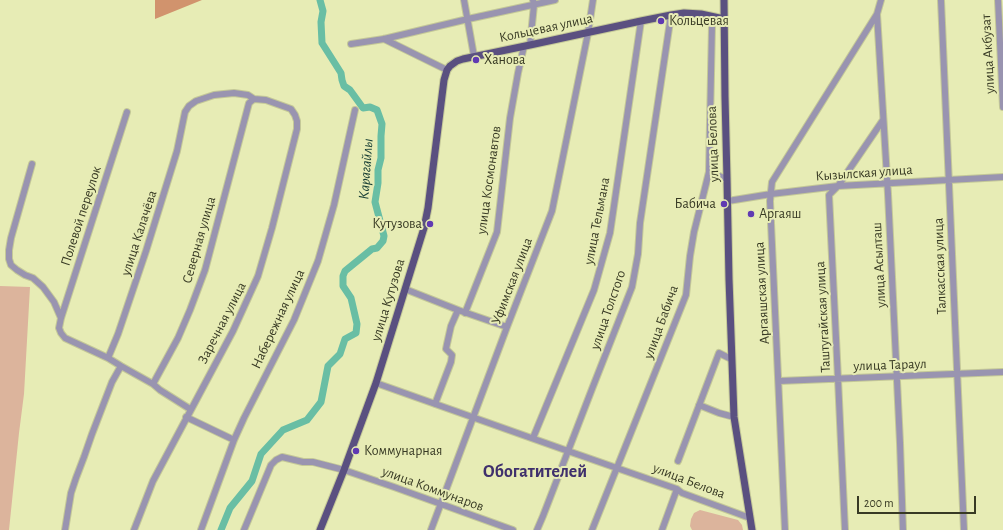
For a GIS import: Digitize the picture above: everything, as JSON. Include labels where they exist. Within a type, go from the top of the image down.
[{"type":"main road","name":"улица Белова","points":[[724,0],[729,279],[734,417],[752,530]]},
{"type":"main road","name":"Кольцевая улица","points":[[447,70],[457,61],[474,56],[671,15],[684,13],[702,14],[724,19]]},
{"type":"main road","name":"улица Кутузова","points":[[320,530],[344,470],[376,382],[424,228],[428,208],[444,80],[447,70]]},
{"type":"street","points":[[464,0],[474,56]]},
{"type":"street","name":"Кольцевая улица","points":[[351,44],[384,39],[533,2],[554,0]]},
{"type":"street","name":"Уфимская улица","points":[[431,530],[472,418],[552,212],[588,33],[593,0]]},
{"type":"street","name":"улица Асылташ","points":[[881,0],[877,14],[897,376],[903,530]]},
{"type":"street","name":"Талкасская улица","points":[[941,0],[964,530]]},
{"type":"street","name":"улица Акбузат","points":[[998,0],[1003,107]]},
{"type":"street","name":"улица Космонавтов","points":[[465,313],[497,232],[510,118],[518,73],[527,46],[533,2]]},
{"type":"street","name":"Аргаяшская улица","points":[[786,530],[771,209],[772,182],[877,14]]},
{"type":"street","name":"улица Толстого","points":[[536,530],[543,516],[632,287],[638,254],[640,223],[671,15]]},
{"type":"street","name":"улица Бабича","points":[[592,530],[686,295],[694,232],[709,172],[712,24],[710,16]]},
{"type":"street","name":"улица Тельмана","points":[[533,438],[594,290],[610,233],[641,21]]},
{"type":"street","points":[[384,39],[447,70]]},
{"type":"street","name":"улица Калачёва","points":[[108,358],[118,334],[146,251],[177,151],[185,112],[189,106],[196,101],[214,95],[234,93],[248,95],[254,99]]},
{"type":"street","name":"Заречная улица","points":[[134,530],[153,481],[190,409],[233,331],[258,276],[272,228],[297,129],[297,121],[291,109],[266,100],[254,99]]},
{"type":"street","name":"Северная улица","points":[[153,384],[178,338],[206,270],[249,103],[254,99]]},
{"type":"street","name":"Набережная улица","points":[[201,530],[234,440],[294,320],[318,261],[334,205],[355,110]]},
{"type":"street","name":"Полевой переулок","points":[[108,358],[66,338],[61,334],[59,328],[128,112]]},
{"type":"street","name":"Таштугайская улица","points":[[844,530],[829,195],[838,186],[883,120]]},
{"type":"street","points":[[32,164],[11,238],[9,259],[11,265],[17,270],[33,278],[43,287],[54,302],[61,318]]},
{"type":"street","points":[[709,172],[727,179]]},
{"type":"street","name":"Кызылская улица","points":[[728,201],[838,186],[1003,177]]},
{"type":"street","points":[[404,289],[507,328]]},
{"type":"street","points":[[435,404],[451,362],[452,355],[446,349],[451,326],[458,310]]},
{"type":"street","name":"улица Белова","points":[[678,461],[718,353],[731,358]]},
{"type":"street","points":[[108,358],[153,384],[190,409]]},
{"type":"street","points":[[66,530],[76,478],[112,382],[121,366]]},
{"type":"street","name":"улица Тараул","points":[[778,381],[1003,372]]},
{"type":"street","points":[[376,382],[472,418],[617,468]]},
{"type":"street","points":[[699,405],[734,417]]},
{"type":"street","points":[[186,417],[234,440]]},
{"type":"street","name":"улица Коммунаров","points":[[244,530],[271,465],[282,457],[303,462],[314,462],[344,470],[513,530]]},
{"type":"street","name":"улица Белова","points":[[617,468],[677,489],[682,494],[750,518]]},
{"type":"street","points":[[662,530],[677,489]]},
{"type":"shaded area","points":[[155,0],[202,0],[155,19]]},
{"type":"shaded area","points":[[0,286],[30,287],[24,394],[9,530],[0,530]]},
{"type":"shaded area","points":[[700,510],[738,520],[742,525],[743,530],[692,530],[690,526],[691,519],[694,513]]},
{"type":"waterway","name":"Карагайлы","points":[[221,530],[230,508],[252,481],[261,454],[283,430],[307,420],[321,402],[328,366],[340,354],[345,339],[356,333],[357,324],[351,298],[343,286],[343,276],[345,271],[372,249],[377,248],[383,241],[384,236],[375,202],[378,183],[378,170],[381,158],[382,124],[377,110],[370,107],[363,108],[350,90],[344,86],[341,73],[322,43],[321,22],[323,11],[320,0]]},
{"type":"place","name":"Кольцевая","points":[[661,21]]},
{"type":"place","name":"Ханова","points":[[476,60]]},
{"type":"place","name":"Бабича","points":[[724,204]]},
{"type":"place","name":"Аргаяш","points":[[751,214]]},
{"type":"place","name":"Кутузова","points":[[430,224]]},
{"type":"place","name":"Коммунарная","points":[[356,451]]},
{"type":"district","name":"Обогатителей","points":[[535,472]]}]
